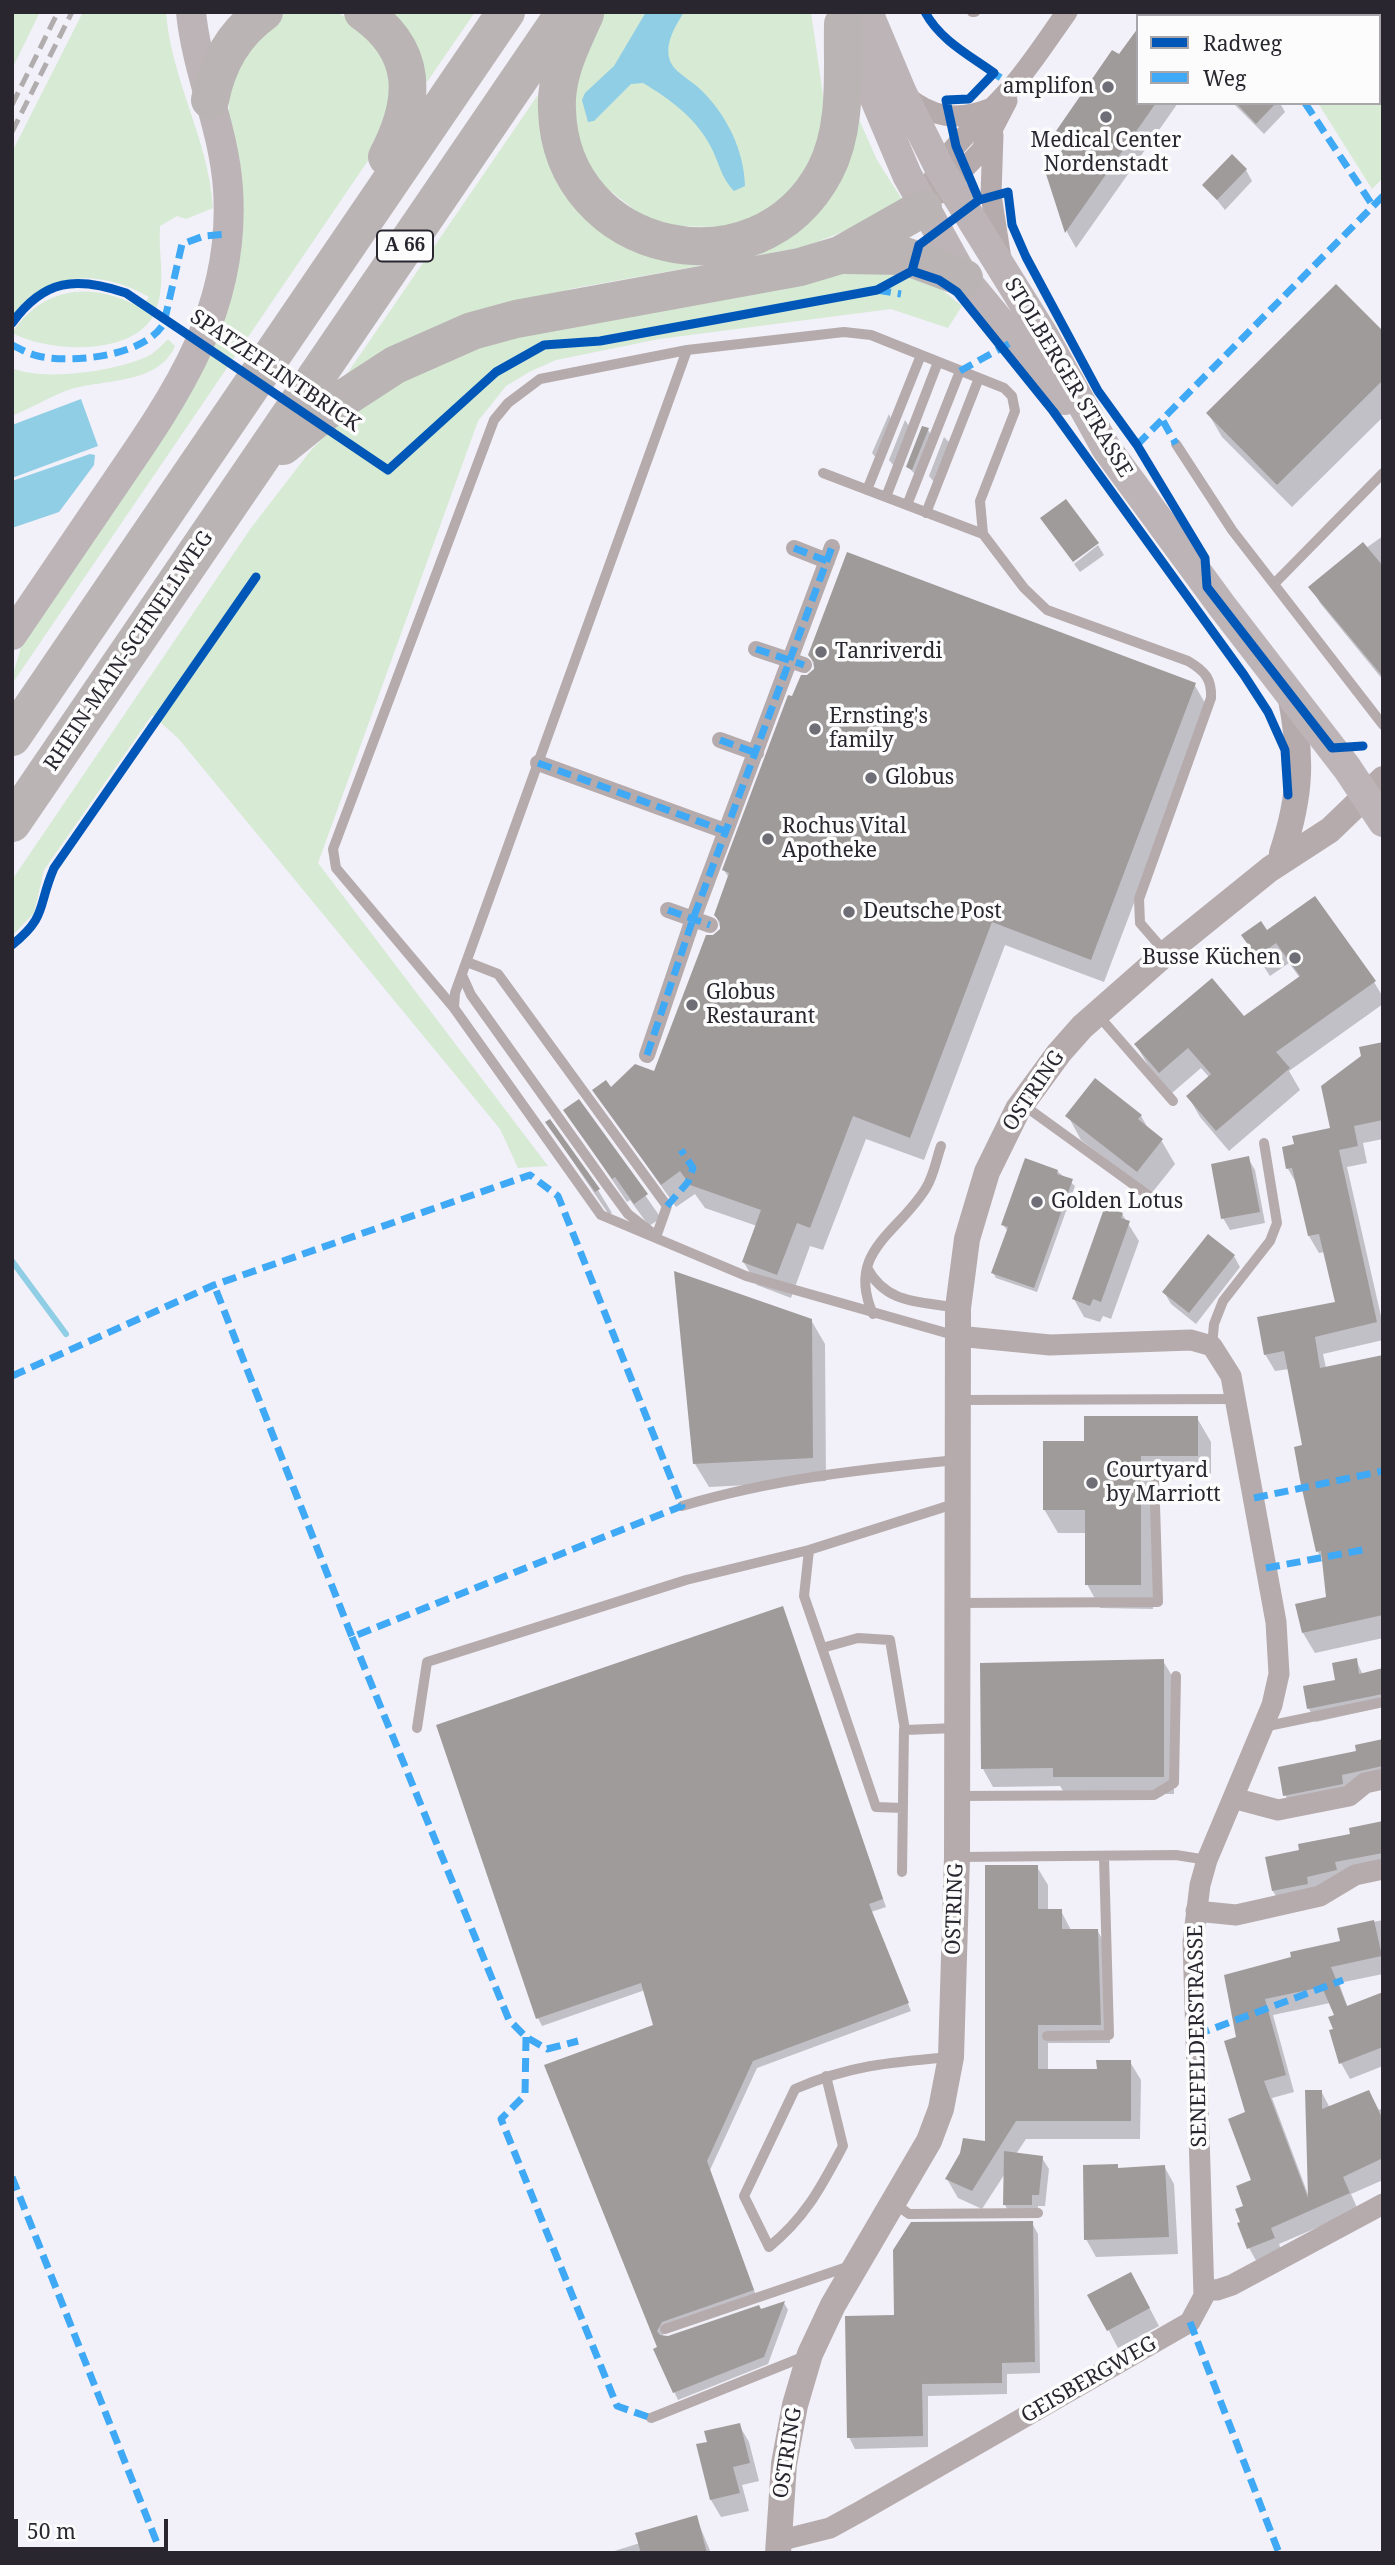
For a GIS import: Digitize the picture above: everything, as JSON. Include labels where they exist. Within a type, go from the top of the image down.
[{"type":"highway","points":[[209,100],[223,56],[237,36],[264,12]]},
{"type":"highway","points":[[325,280],[398,137],[408,107],[408,82],[403,59],[386,32],[363,12]]},
{"type":"highway","name":"A 66","points":[[12,737],[506,12]]},
{"type":"highway","name":"A 66","points":[[245,480],[565,12]]},
{"type":"highway","points":[[586,12],[563,64],[558,87],[557,110],[566,156],[589,196],[624,227],[656,241],[691,247],[714,247],[759,234],[788,215],[813,190],[830,160],[840,126],[850,16]]},
{"type":"highway","points":[[840,256],[937,187]]},
{"type":"highway","points":[[245,480],[335,404],[395,365],[436,344],[516,319],[747,278],[840,256],[882,253],[905,256],[964,278]]},
{"type":"highway","name":"RHEIN-MAIN-SCHNELLWEG","points":[[12,822],[245,480]]},
{"type":"main road","points":[[12,635],[163,414],[190,367],[209,324],[224,268],[229,211],[222,143],[209,100],[191,12]]},
{"type":"main road","points":[[850,16],[890,138],[937,187],[964,278],[1106,447]]},
{"type":"main road","name":"STOLBERGER STRASSE","points":[[850,16],[902,93],[937,187],[1003,272],[1044,336],[1106,447],[1222,606],[1290,693],[1374,787],[1383,822]]},
{"type":"street","points":[[937,187],[991,108],[1013,86],[1067,12]]},
{"type":"street","points":[[937,187],[975,160],[993,132],[1013,86]]},
{"type":"street","points":[[902,93],[933,113],[950,117],[971,116],[991,108]]},
{"type":"street","name":"STOLBERGER STRASSE","points":[[993,132],[990,195],[1003,272]]},
{"type":"street","points":[[648,1055],[725,831],[756,753],[798,663],[830,554],[794,548]]},
{"type":"street","points":[[755,649],[798,663]]},
{"type":"street","points":[[1276,861],[1294,816],[1300,780],[1299,739],[1290,693]]},
{"type":"street","points":[[720,740],[756,753]]},
{"type":"street","points":[[538,763],[725,831]]},
{"type":"street","name":"OSTRING","points":[[778,2547],[784,2463],[795,2405],[810,2354],[856,2264],[929,2141],[941,2109],[951,2057],[957,1857],[957,1336],[967,1239],[976,1205],[1001,1140],[1022,1104],[1059,1053],[1097,1014],[1334,808],[1374,787]]},
{"type":"street","points":[[668,910],[710,925]]},
{"type":"street","points":[[957,1336],[1049,1345],[1172,1339],[1212,1346]]},
{"type":"street","name":"SENEFELDERSTRASSE","points":[[1205,2289],[1193,1942],[1196,1912],[1207,1860],[1276,1694],[1279,1654],[1276,1622],[1236,1399],[1225,1363],[1212,1346]]},
{"type":"street","points":[[1233,1798],[1278,1811],[1349,1796],[1365,1783],[1383,1779]]},
{"type":"street","points":[[1196,1912],[1236,1915],[1320,1896],[1355,1875],[1383,1869]]},
{"type":"street","points":[[1205,2289],[1217,2290],[1232,2285],[1383,2204]]},
{"type":"street","name":"GEISBERGWEG","points":[[778,2547],[841,2522],[1190,2322],[1200,2307],[1205,2289]]},
{"type":"lane","points":[[957,1336],[746,1276],[656,1237],[612,1222],[591,1204],[454,1008],[336,868],[333,849],[494,420],[515,397],[540,379],[687,350],[844,332],[871,335],[1004,388],[1012,396],[1015,411],[980,501],[983,534],[1024,588],[1046,610],[1188,661],[1207,675],[1211,698],[1139,899],[1140,923],[1166,953]]},
{"type":"lane","points":[[454,1008],[462,975],[687,350]]},
{"type":"lane","points":[[867,490],[921,355]]},
{"type":"lane","points":[[886,497],[938,362]]},
{"type":"lane","points":[[907,505],[960,371]]},
{"type":"lane","points":[[926,513],[979,378]]},
{"type":"lane","points":[[1176,444],[1232,530],[1383,724]]},
{"type":"lane","points":[[823,473],[983,534]]},
{"type":"lane","points":[[1274,584],[1383,473]]},
{"type":"lane","points":[[467,962],[498,974],[667,1206],[656,1237]]},
{"type":"lane","points":[[462,975],[471,995],[613,1194],[628,1214],[656,1237]]},
{"type":"lane","points":[[1097,1014],[1173,1101]]},
{"type":"lane","points":[[1022,1104],[1152,1198]]},
{"type":"lane","points":[[1212,1346],[1217,1312],[1270,1241],[1277,1223],[1264,1143]]},
{"type":"lane","points":[[873,1314],[866,1298],[867,1268],[875,1247],[926,1189],[941,1146]]},
{"type":"lane","points":[[867,1268],[876,1285],[895,1297],[958,1308]]},
{"type":"lane","points":[[957,1400],[1236,1399]]},
{"type":"lane","points":[[682,1506],[735,1491],[827,1473],[957,1460]]},
{"type":"lane","points":[[957,1603],[1158,1602],[1154,1474]]},
{"type":"lane","points":[[417,1728],[427,1662],[686,1580],[809,1549],[957,1503]]},
{"type":"lane","points":[[809,1549],[804,1596],[876,1807],[903,1808]]},
{"type":"lane","points":[[822,1648],[858,1638],[890,1640],[904,1729],[902,1872]]},
{"type":"lane","points":[[957,1796],[1154,1795],[1174,1783],[1176,1676]]},
{"type":"lane","points":[[1264,1727],[1383,1702]]},
{"type":"lane","points":[[904,1729],[958,1728]]},
{"type":"lane","points":[[957,1857],[1176,1855],[1207,1860]]},
{"type":"lane","points":[[1047,2036],[1109,2035],[1104,1857]]},
{"type":"lane","points":[[826,2076],[843,2146],[815,2200],[794,2227],[769,2247],[744,2196],[795,2089],[826,2076],[873,2063],[951,2057]]},
{"type":"lane","points":[[894,2203],[909,2214],[1038,2213]]},
{"type":"lane","points":[[665,2329],[856,2264]]},
{"type":"lane","points":[[650,2418],[810,2354]]},
{"type":"green space","points":[[12,12],[40,12],[12,69]]},
{"type":"green space","points":[[83,12],[166,12],[175,62],[205,158],[213,208],[186,219],[177,216],[160,226],[160,297],[148,324],[133,335],[114,343],[70,347],[48,345],[12,333],[39,305],[54,297],[87,292],[105,294],[141,308],[149,297],[112,282],[75,279],[41,290],[26,301],[12,317],[12,152]]},
{"type":"green space","points":[[285,12],[336,12],[373,32],[396,83],[382,140],[12,684],[21,639],[195,377],[229,115],[228,85],[268,18]]},
{"type":"green space","points":[[384,12],[475,12],[418,95]]},
{"type":"green space","points":[[601,12],[811,12],[825,109],[814,159],[780,202],[733,227],[655,226],[584,170],[570,111],[582,43]]},
{"type":"green space","points":[[1383,12],[1383,178],[1372,189],[1319,105],[1381,105],[1381,14],[1251,14]]},
{"type":"green space","points":[[544,86],[579,204],[758,246],[849,97],[877,160],[903,201],[885,215],[804,247],[570,289],[338,387]]},
{"type":"green space","points":[[897,268],[941,289],[962,306],[948,328],[891,309],[659,339],[556,360],[531,371],[506,386],[478,421],[318,863],[548,1166],[518,1168],[500,1129],[178,738],[152,715],[44,870],[34,913],[12,936],[12,880],[251,528],[311,450],[368,394],[498,337],[839,270]]},
{"type":"green space","points":[[168,339],[175,346],[167,358],[144,374],[71,389],[12,416],[12,368],[43,374],[103,370],[152,354]]},
{"type":"water","points":[[646,12],[684,12],[669,43],[671,63],[697,86],[725,121],[741,159],[745,186],[734,191],[698,127],[672,103],[643,83],[631,84],[594,121],[588,122],[582,100],[585,93],[614,66]]},
{"type":"water","points":[[81,399],[98,446],[12,478],[12,425]]},
{"type":"water","points":[[90,454],[95,455],[94,465],[59,512],[12,528],[12,481]]},
{"type":"building","name":"Medical Center Nordenstadt","points":[[1136,31],[1136,105],[1155,105],[1065,233],[1046,174],[1069,140],[1056,131],[1112,50],[1119,54]]},
{"type":"building","points":[[1238,105],[1274,105],[1256,124]]},
{"type":"building","points":[[1232,154],[1247,169],[1217,200],[1202,185]]},
{"type":"building","points":[[1336,284],[1383,331],[1383,380],[1277,485],[1206,413]]},
{"type":"building","points":[[922,426],[929,428],[912,470],[906,467]]},
{"type":"building","points":[[1066,499],[1099,543],[1073,562],[1040,518]]},
{"type":"building","points":[[1363,542],[1383,566],[1383,677],[1308,587]]},
{"type":"building","points":[[847,552],[1196,683],[1091,960],[992,922],[910,1138],[853,1116],[810,1228],[797,1223],[777,1275],[742,1262],[761,1210],[690,1185],[680,1171],[661,1185],[592,1090],[606,1080],[611,1087],[635,1064],[654,1071],[706,935],[713,935],[720,929],[720,922],[714,915],[729,873],[722,870],[788,695],[792,696],[801,675],[807,675],[814,669],[814,662],[808,655]]},
{"type":"building","points":[[1315,896],[1376,981],[1276,1052],[1290,1068],[1216,1131],[1186,1096],[1211,1074],[1188,1048],[1159,1073],[1134,1044],[1212,978],[1244,1016],[1300,976],[1276,943],[1257,957],[1241,935],[1261,921],[1267,930]]},
{"type":"building","points":[[1383,1042],[1383,1120],[1354,1126],[1358,1146],[1339,1150],[1377,1322],[1315,1337],[1320,1368],[1383,1355],[1383,1615],[1302,1633],[1295,1604],[1326,1597],[1321,1551],[1316,1552],[1300,1480],[1294,1447],[1302,1445],[1284,1351],[1264,1355],[1257,1317],[1335,1302],[1319,1234],[1308,1236],[1292,1168],[1286,1169],[1282,1147],[1294,1144],[1292,1136],[1330,1128],[1321,1086],[1361,1056],[1359,1047]]},
{"type":"building","points":[[1095,1078],[1142,1115],[1138,1119],[1163,1139],[1137,1172],[1065,1116]]},
{"type":"building","points":[[579,1099],[648,1194],[634,1204],[615,1177],[612,1179],[563,1110]]},
{"type":"building","points":[[550,1119],[600,1189],[595,1192],[545,1122]]},
{"type":"building","points":[[1249,1156],[1260,1212],[1221,1219],[1211,1164]]},
{"type":"building","name":"Golden Lotus","points":[[1025,1158],[1058,1170],[1057,1174],[1073,1179],[1034,1288],[991,1273],[1008,1227],[1001,1225]]},
{"type":"building","points":[[1105,1206],[1123,1213],[1121,1218],[1130,1221],[1101,1302],[1093,1299],[1090,1306],[1072,1299]]},
{"type":"building","points":[[1208,1234],[1235,1255],[1189,1313],[1162,1292]]},
{"type":"building","points":[[674,1271],[812,1319],[813,1458],[693,1464]]},
{"type":"building","name":"Courtyard by Marriott","points":[[1084,1416],[1198,1416],[1198,1456],[1141,1456],[1141,1585],[1085,1585],[1085,1510],[1043,1510],[1043,1441],[1084,1441]]},
{"type":"building","points":[[783,1606],[883,1899],[869,1904],[909,2003],[753,2061],[707,2161],[754,2290],[662,2322],[657,2331],[660,2335],[668,2336],[759,2305],[761,2309],[785,2301],[764,2357],[673,2393],[653,2349],[657,2347],[544,2065],[653,2025],[641,1983],[536,2019],[436,1725]]},
{"type":"building","points":[[1357,1658],[1359,1674],[1383,1668],[1383,1694],[1307,1709],[1303,1686],[1335,1680],[1332,1663]]},
{"type":"building","points":[[1164,1659],[1164,1777],[1053,1777],[1053,1768],[981,1769],[980,1663]]},
{"type":"building","points":[[1383,1739],[1383,1766],[1342,1775],[1343,1784],[1283,1796],[1278,1767],[1356,1751],[1355,1745]]},
{"type":"building","points":[[1383,1821],[1383,1853],[1335,1862],[1337,1870],[1307,1877],[1308,1884],[1272,1891],[1265,1857],[1299,1850],[1298,1844],[1350,1834],[1349,1828]]},
{"type":"building","points":[[985,1865],[1038,1865],[1038,1909],[1062,1909],[1062,1929],[1098,1929],[1101,2025],[1038,2025],[1038,2069],[1097,2069],[1096,2060],[1131,2060],[1131,2121],[1016,2121],[972,2191],[945,2179],[960,2153],[963,2138],[985,2141]]},
{"type":"building","points":[[1374,1920],[1382,1956],[1331,1967],[1347,2006],[1383,1992],[1383,2047],[1339,2064],[1329,2030],[1333,2029],[1328,2017],[1334,2015],[1322,1987],[1265,1999],[1286,2075],[1264,2081],[1308,2198],[1305,2090],[1322,2090],[1322,2109],[1369,2090],[1383,2120],[1383,2158],[1343,2177],[1350,2193],[1271,2228],[1275,2238],[1247,2249],[1237,2223],[1240,2222],[1235,2209],[1243,2206],[1236,2186],[1251,2180],[1228,2119],[1245,2112],[1224,2041],[1236,2037],[1224,1975],[1291,1957],[1290,1952],[1340,1941],[1337,1928]]},
{"type":"building","points":[[1004,2151],[1043,2156],[1039,2195],[1032,2195],[1032,2205],[1003,2205]]},
{"type":"building","points":[[1118,2164],[1118,2168],[1165,2165],[1169,2237],[1084,2240],[1083,2165]]},
{"type":"building","points":[[1033,2221],[1035,2362],[1002,2363],[1002,2383],[922,2384],[923,2436],[847,2438],[845,2316],[894,2315],[893,2250],[911,2222]]},
{"type":"building","points":[[1131,2272],[1150,2308],[1107,2331],[1087,2295]]},
{"type":"building","points":[[740,2423],[750,2463],[733,2467],[740,2493],[710,2500],[696,2444],[707,2442],[704,2431]]},
{"type":"building","points":[[697,2515],[707,2553],[641,2553],[635,2533]]},
{"type":"waterway","points":[[12,1261],[66,1334]]},
{"type":"railway","points":[[12,105],[58,12]]},
{"type":"railway","points":[[12,132],[72,12]]},
{"type":"marked path","points":[[989,70],[1013,86]]},
{"type":"marked path","points":[[1306,105],[1373,206]]},
{"type":"marked path","points":[[1137,445],[1383,196]]},
{"type":"marked path","points":[[12,345],[38,356],[70,359],[107,355],[142,343],[164,323],[182,244],[204,236],[228,234]]},
{"type":"marked path","points":[[877,290],[901,294]]},
{"type":"marked path","points":[[960,371],[1014,341]]},
{"type":"marked path","points":[[1163,421],[1176,444]]},
{"type":"marked path","points":[[647,1055],[693,919],[832,547]]},
{"type":"marked path","points":[[794,548],[827,561]]},
{"type":"marked path","points":[[756,649],[804,665]]},
{"type":"marked path","points":[[720,740],[756,753]]},
{"type":"marked path","points":[[538,763],[725,831]]},
{"type":"marked path","points":[[668,910],[710,925]]},
{"type":"marked path","points":[[667,1206],[688,1182],[693,1168],[681,1150]]},
{"type":"marked path","points":[[12,1376],[214,1285],[530,1175],[558,1196],[682,1506],[352,1637],[214,1285]]},
{"type":"marked path","points":[[1254,1498],[1383,1471]]},
{"type":"marked path","points":[[1266,1568],[1368,1549]]},
{"type":"marked path","points":[[352,1637],[509,2020],[526,2037],[547,2049],[578,2041]]},
{"type":"marked path","points":[[1196,2035],[1343,1980]]},
{"type":"marked path","points":[[526,2037],[525,2095],[501,2119],[617,2406],[651,2418]]},
{"type":"marked path","points":[[12,2177],[161,2553]]},
{"type":"marked path","points":[[1190,2322],[1279,2553]]},
{"type":"cycle path","points":[[925,12],[947,39],[994,73],[969,99],[946,100],[956,146],[979,200]]},
{"type":"cycle path","points":[[912,271],[919,245],[979,200],[1008,192],[1012,225],[1026,257],[1098,391],[1137,445],[1205,558],[1207,587],[1332,748],[1363,746]]},
{"type":"cycle path","name":"SPATZEFLINTBRICK","points":[[12,323],[36,297],[62,285],[92,284],[126,293],[388,470],[496,372],[544,345],[600,341],[877,290],[912,271],[939,280],[957,292],[1053,411],[1244,675],[1268,712],[1285,750],[1288,795]]},
{"type":"cycle path","points":[[12,945],[37,918],[54,868],[256,577]]},
{"type":"place","name":"amplifon","points":[[1108,87]]},
{"type":"place","name":"Medical Center Nordenstadt","points":[[1106,117]]},
{"type":"place","name":"Tanriverdi","points":[[821,652]]},
{"type":"place","name":"Ernsting's family","points":[[815,729]]},
{"type":"place","name":"Globus","points":[[871,778]]},
{"type":"place","name":"Rochus Vital Apotheke","points":[[768,839]]},
{"type":"place","name":"Deutsche Post","points":[[849,912]]},
{"type":"place","name":"Busse Küchen","points":[[1295,958]]},
{"type":"place","name":"Globus Restaurant","points":[[692,1005]]},
{"type":"place","name":"Golden Lotus","points":[[1037,1202]]},
{"type":"place","name":"Courtyard by Marriott","points":[[1092,1483]]}]
